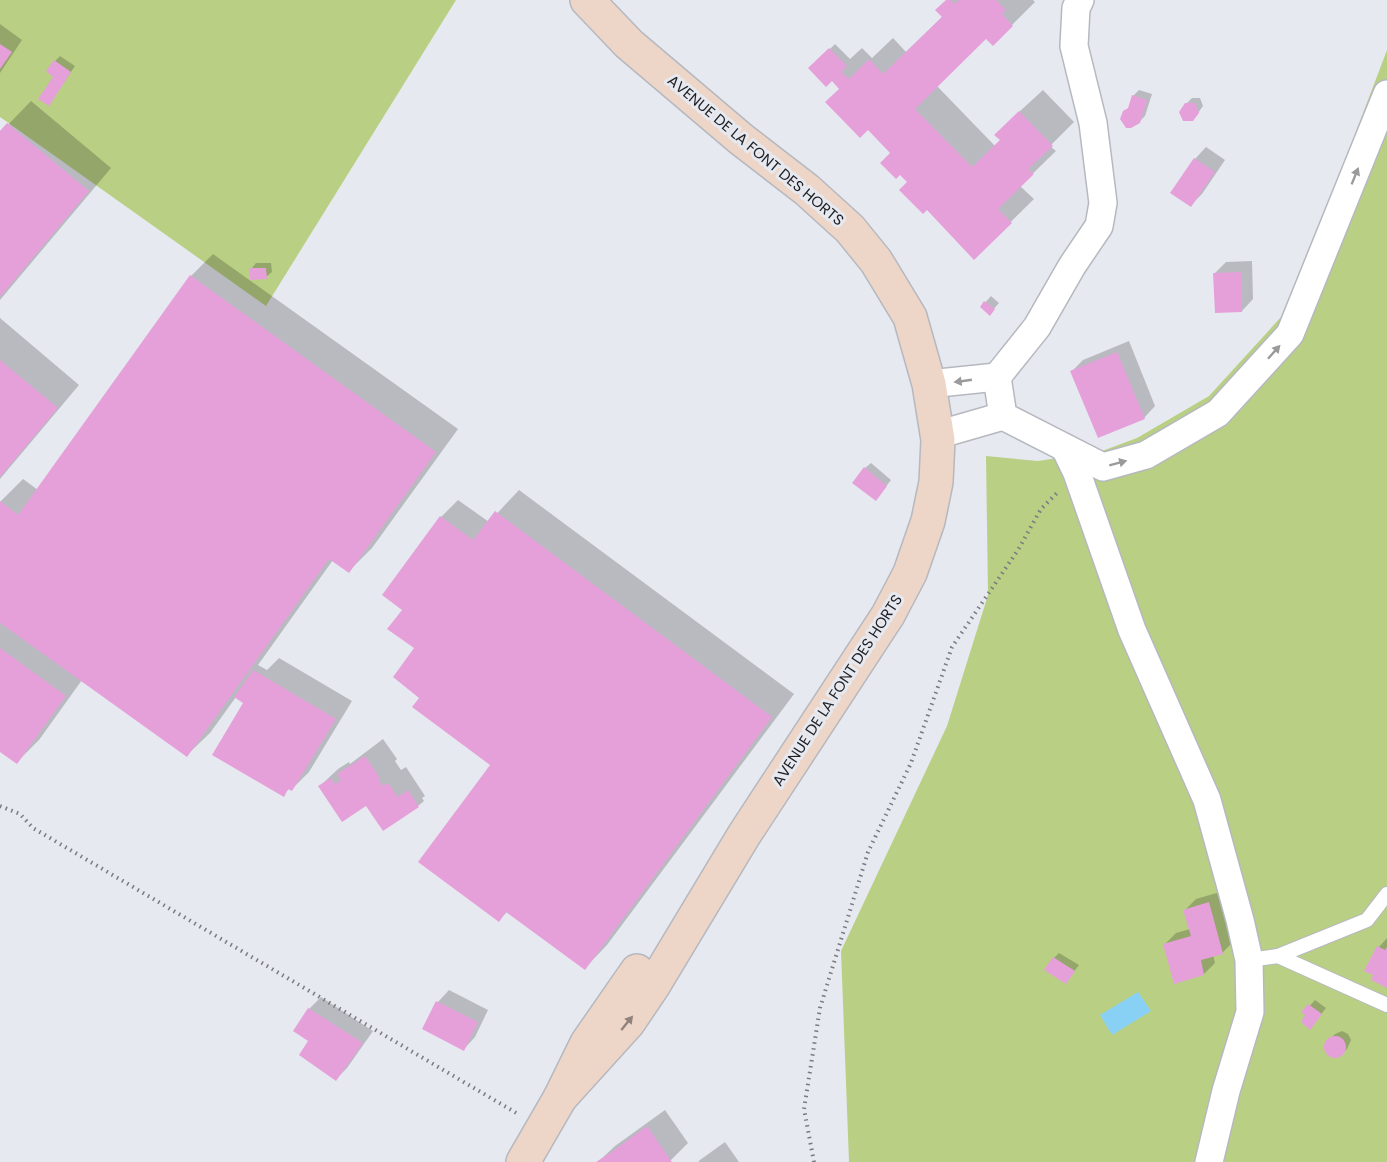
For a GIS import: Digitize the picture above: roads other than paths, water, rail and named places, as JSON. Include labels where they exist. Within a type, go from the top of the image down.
[{"type":"main road","name":"AVENUE DE LA FONT DES HORTS","points":[[523,1162],[560,1098],[628,1023],[653,986],[744,835],[888,615],[910,573],[928,521],[936,482],[937,435],[929,384],[910,317],[876,261],[850,229],[807,190],[741,139],[630,44],[586,0]]},
{"type":"street","points":[[929,384],[997,377],[1037,327],[1072,266],[1099,226],[1103,203],[1093,123],[1074,46],[1076,8],[1080,0]]},
{"type":"street","points":[[937,435],[1003,416],[1103,467],[1146,456],[1218,413],[1290,334],[1387,94]]},
{"type":"street","points":[[997,377],[1003,416]]},
{"type":"street","points":[[1065,448],[1077,473],[1132,630],[1207,800],[1249,960],[1250,1012],[1226,1090],[1209,1162]]},
{"type":"lane","points":[[1249,960],[1278,957],[1367,920],[1387,894]]},
{"type":"lane","points":[[1278,957],[1387,1005]]},
{"type":"water","points":[[1138,992],[1151,1011],[1112,1035],[1100,1015]]}]
